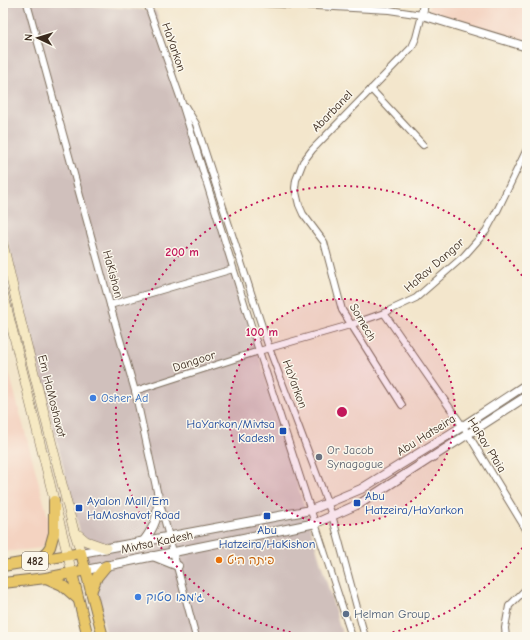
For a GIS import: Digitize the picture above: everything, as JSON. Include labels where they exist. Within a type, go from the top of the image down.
[{"type":"main road","name":"Em HaMoshavot","points":[[3,244],[22,326],[74,531],[81,553]]},
{"type":"main road","name":"Em HaMoshavot","points":[[3,292],[72,573]]},
{"type":"main road","points":[[41,560],[50,547],[54,533],[54,501]]},
{"type":"main road","points":[[74,531],[86,541],[106,548]]},
{"type":"main road","points":[[81,553],[103,637]]},
{"type":"main road","name":"Mivtsa Kadesh","points":[[3,566],[81,553]]},
{"type":"main road","points":[[91,592],[97,577],[106,566]]},
{"type":"main road","name":"Mivtsa Kadesh","points":[[3,583],[46,578],[86,570]]},
{"type":"main road","points":[[72,573],[88,637]]},
{"type":"main road","points":[[46,578],[62,585],[78,599]]},
{"type":"street","name":"HaKishon","points":[[27,3],[135,391],[158,496],[196,637]]},
{"type":"street","name":"HaYarkon","points":[[147,3],[180,97],[259,351],[316,522],[352,637]]},
{"type":"street","points":[[262,3],[389,10],[422,15],[527,47]]},
{"type":"street","name":"Abarbanel","points":[[324,242],[303,214],[299,205],[295,188],[298,171],[312,150],[412,47],[416,38],[424,3]]},
{"type":"street","points":[[371,89],[423,145]]},
{"type":"street","name":"HaYarkon","points":[[180,97],[196,124],[269,348],[332,516],[365,637]]},
{"type":"street","name":"HaRav Dangor","points":[[259,351],[350,325],[384,313],[416,298],[464,256],[486,231],[527,149]]},
{"type":"street","name":"Somech","points":[[324,242],[342,310],[350,325],[402,405]]},
{"type":"street","points":[[110,305],[233,269]]},
{"type":"street","name":"HaRav Ptaia","points":[[384,313],[463,426],[527,531]]},
{"type":"street","name":"Dangoor","points":[[135,391],[259,351]]},
{"type":"street","name":"Abu Hatseira","points":[[311,510],[361,489],[463,426],[527,384]]},
{"type":"street","name":"Abu Hatseira","points":[[316,522],[361,503],[527,396]]},
{"type":"street","points":[[143,542],[153,530],[158,513],[158,496]]},
{"type":"street","name":"Mivtsa Kadesh","points":[[81,553],[311,510]]},
{"type":"street","name":"Mivtsa Kadesh","points":[[86,570],[316,522]]},
{"type":"street","points":[[152,556],[178,566]]},
{"type":"street","points":[[506,637],[509,606],[527,588]]},
{"type":"shaded area","points":[[3,3],[55,3],[156,11],[343,637],[107,637],[52,423],[3,222]]},
{"type":"shaded area","points":[[430,3],[527,3],[527,43],[428,13]]},
{"type":"shaded area","points":[[3,350],[49,521],[48,536],[42,548],[3,552]]},
{"type":"place","name":"Osher Ad","points":[[93,398]]},
{"type":"place","name":"HaYarkon/Mivtsa Kadesh","points":[[283,431]]},
{"type":"place","name":"Or Jacob Synagogue","points":[[319,457]]},
{"type":"place","name":"Abu Hatzeira/HaYarkon","points":[[357,503]]},
{"type":"place","name":"Ayalon Mall/Em HaMoshavot Road","points":[[79,508]]},
{"type":"place","name":"Abu Hatzeira/HaKishon","points":[[267,516]]},
{"type":"place","name":"פיתה היט","points":[[219,560]]},
{"type":"place","name":"ג'מבו סטוק","points":[[138,597]]},
{"type":"place","name":"Helman Group","points":[[346,614]]}]
